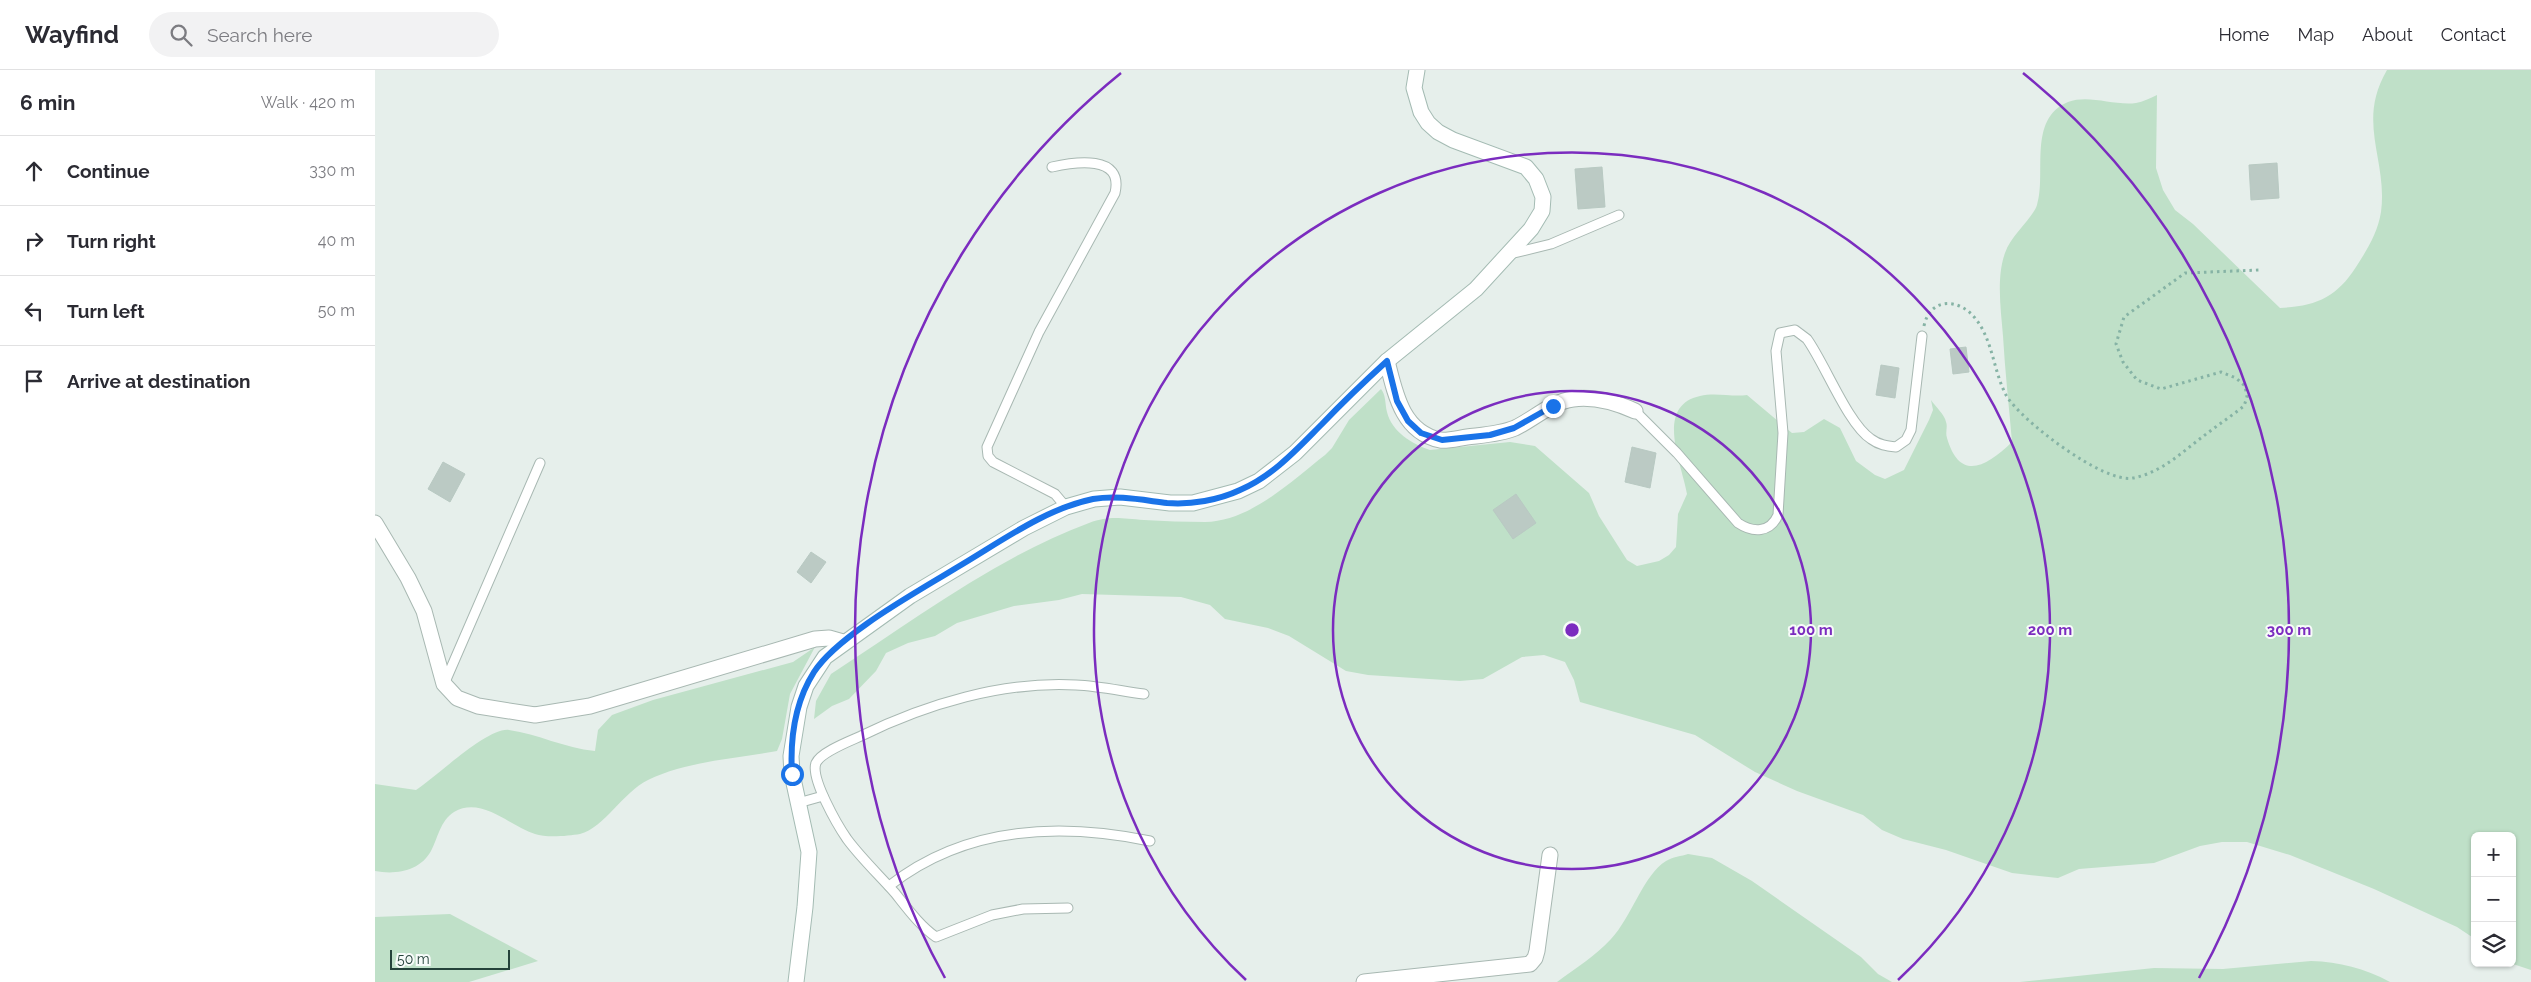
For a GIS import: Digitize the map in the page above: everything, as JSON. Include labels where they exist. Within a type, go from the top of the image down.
[{"type":"street","points":[[796,982],[809,852],[798,803],[791,756],[799,707],[806,686],[825,658],[843,642],[911,596],[1024,528],[1066,507],[1094,499],[1120,497],[1170,503],[1193,503],[1238,492],[1277,469],[1387,361],[1457,307],[1510,254],[1542,211],[1543,197],[1536,179],[1526,167],[1453,140],[1438,132],[1427,123],[1421,112],[1414,88],[1417,70]]},
{"type":"street","points":[[1387,361],[1397,401],[1408,421],[1421,433],[1442,440],[1490,435],[1514,428],[1553,406],[1571,399],[1613,401],[1635,411]]},
{"type":"street","points":[[375,522],[408,578],[424,611],[443,684],[457,698],[479,706],[535,715],[590,706],[815,639],[829,638],[843,642]]},
{"type":"street","points":[[1364,982],[1530,964],[1535,958],[1537,951],[1550,856]]},
{"type":"lane","points":[[1052,167],[1075,162],[1097,163],[1107,168],[1113,174],[1117,184],[1115,193],[1039,332],[987,447],[988,456],[993,462],[1055,494],[1066,507]]},
{"type":"lane","points":[[1510,254],[1551,244],[1619,215]]},
{"type":"lane","points":[[1635,411],[1677,453],[1738,523],[1749,530],[1763,530],[1775,523],[1778,514],[1783,433],[1775,351],[1781,333],[1795,330],[1807,339],[1857,425],[1870,439],[1883,446],[1896,447],[1906,440],[1911,430],[1922,336]]},
{"type":"lane","points":[[443,684],[540,463]]},
{"type":"lane","points":[[1068,908],[1023,909],[992,915],[936,937],[847,840],[823,796],[815,771],[816,764],[821,758],[840,745],[889,722],[938,704],[988,693],[1035,686],[1076,685],[1144,694]]},
{"type":"lane","points":[[798,803],[823,796]]},
{"type":"lane","points":[[889,886],[913,868],[944,852],[1016,833],[1055,830],[1093,831],[1150,841]]},
{"type":"path","points":[[1922,336],[1925,320],[1931,310],[1947,302],[1958,304],[1974,316],[1981,327],[1992,350],[1998,376],[2018,412],[2080,459],[2107,473],[2131,479],[2155,471],[2176,459],[2244,406],[2247,397],[2245,386],[2221,372],[2161,389],[2137,380],[2123,362],[2116,344],[2124,317],[2185,273],[2259,270]]},
{"type":"green space","points":[[2387,70],[2531,70],[2531,970],[2516,965],[2516,832],[2471,832],[2471,936],[2457,927],[2374,889],[2290,855],[2247,842],[2222,842],[2200,846],[2154,863],[2079,869],[2058,878],[2012,873],[1946,850],[1903,839],[1882,830],[1863,815],[1797,791],[1755,772],[1695,735],[1580,702],[1574,680],[1565,662],[1544,655],[1522,657],[1483,679],[1460,681],[1368,675],[1346,671],[1289,636],[1268,628],[1225,619],[1210,605],[1181,597],[1082,594],[1059,600],[1014,606],[957,623],[935,636],[908,643],[886,653],[876,671],[849,699],[832,706],[814,719],[816,701],[831,674],[956,591],[1022,553],[1089,523],[1116,518],[1205,522],[1222,520],[1238,515],[1284,488],[1325,455],[1332,448],[1349,420],[1381,389],[1393,426],[1410,441],[1430,450],[1510,442],[1535,446],[1589,493],[1599,516],[1627,560],[1637,566],[1659,561],[1669,555],[1676,547],[1678,514],[1687,494],[1674,438],[1674,423],[1678,411],[1686,402],[1700,396],[1711,394],[1747,395],[1792,433],[1804,432],[1824,419],[1840,428],[1856,461],[1875,475],[1885,479],[1904,470],[1933,410],[1931,400],[1945,419],[1947,438],[1952,452],[1959,461],[1966,465],[1975,466],[1983,463],[1993,458],[2012,442],[2000,305],[2002,263],[2008,246],[2037,205],[2040,192],[2043,134],[2047,121],[2055,110],[2068,102],[2076,100],[2136,103],[2157,95],[2156,168],[2163,190],[2175,210],[2193,224],[2280,308],[2315,302],[2333,293],[2356,267],[2375,234],[2380,219],[2382,193],[2373,125],[2378,89]]},
{"type":"green space","points":[[815,647],[790,694],[782,739],[777,751],[711,761],[679,769],[648,780],[630,793],[597,825],[580,834],[545,836],[535,834],[485,810],[464,808],[454,812],[445,820],[431,851],[421,863],[399,872],[375,871],[375,784],[416,790],[476,744],[500,731],[520,732],[573,747],[595,751],[598,730],[612,715],[653,700],[793,662]]},
{"type":"green space","points":[[1688,854],[1712,858],[1752,881],[1861,957],[1878,974],[1892,982],[1557,982],[1611,939],[1658,867],[1668,860]]},
{"type":"green space","points":[[450,914],[538,961],[469,982],[375,982],[375,917]]},
{"type":"green space","points":[[2311,961],[2352,967],[2390,982],[2020,982],[2154,968],[2223,969]]},
{"type":"building","points":[[2277,163],[2279,198],[2251,200],[2249,165]]},
{"type":"building","points":[[1602,167],[1605,207],[1578,209],[1575,169]]},
{"type":"building","points":[[1966,347],[1969,372],[1953,374],[1950,349]]},
{"type":"building","points":[[1881,365],[1899,368],[1895,398],[1876,395]]},
{"type":"building","points":[[1632,447],[1656,453],[1650,488],[1625,482]]},
{"type":"building","points":[[443,462],[465,474],[450,502],[428,489]]},
{"type":"building","points":[[1516,494],[1536,523],[1513,539],[1493,510]]},
{"type":"building","points":[[811,552],[826,562],[811,583],[797,572]]},
{"type":"route","points":[[792,774],[791,756],[799,707],[806,686],[825,658],[843,642],[911,596],[1024,528],[1066,507],[1094,499],[1120,497],[1170,503],[1193,503],[1238,492],[1277,469],[1387,361],[1397,401],[1408,421],[1421,433],[1442,440],[1490,435],[1514,428],[1553,406]]}]
